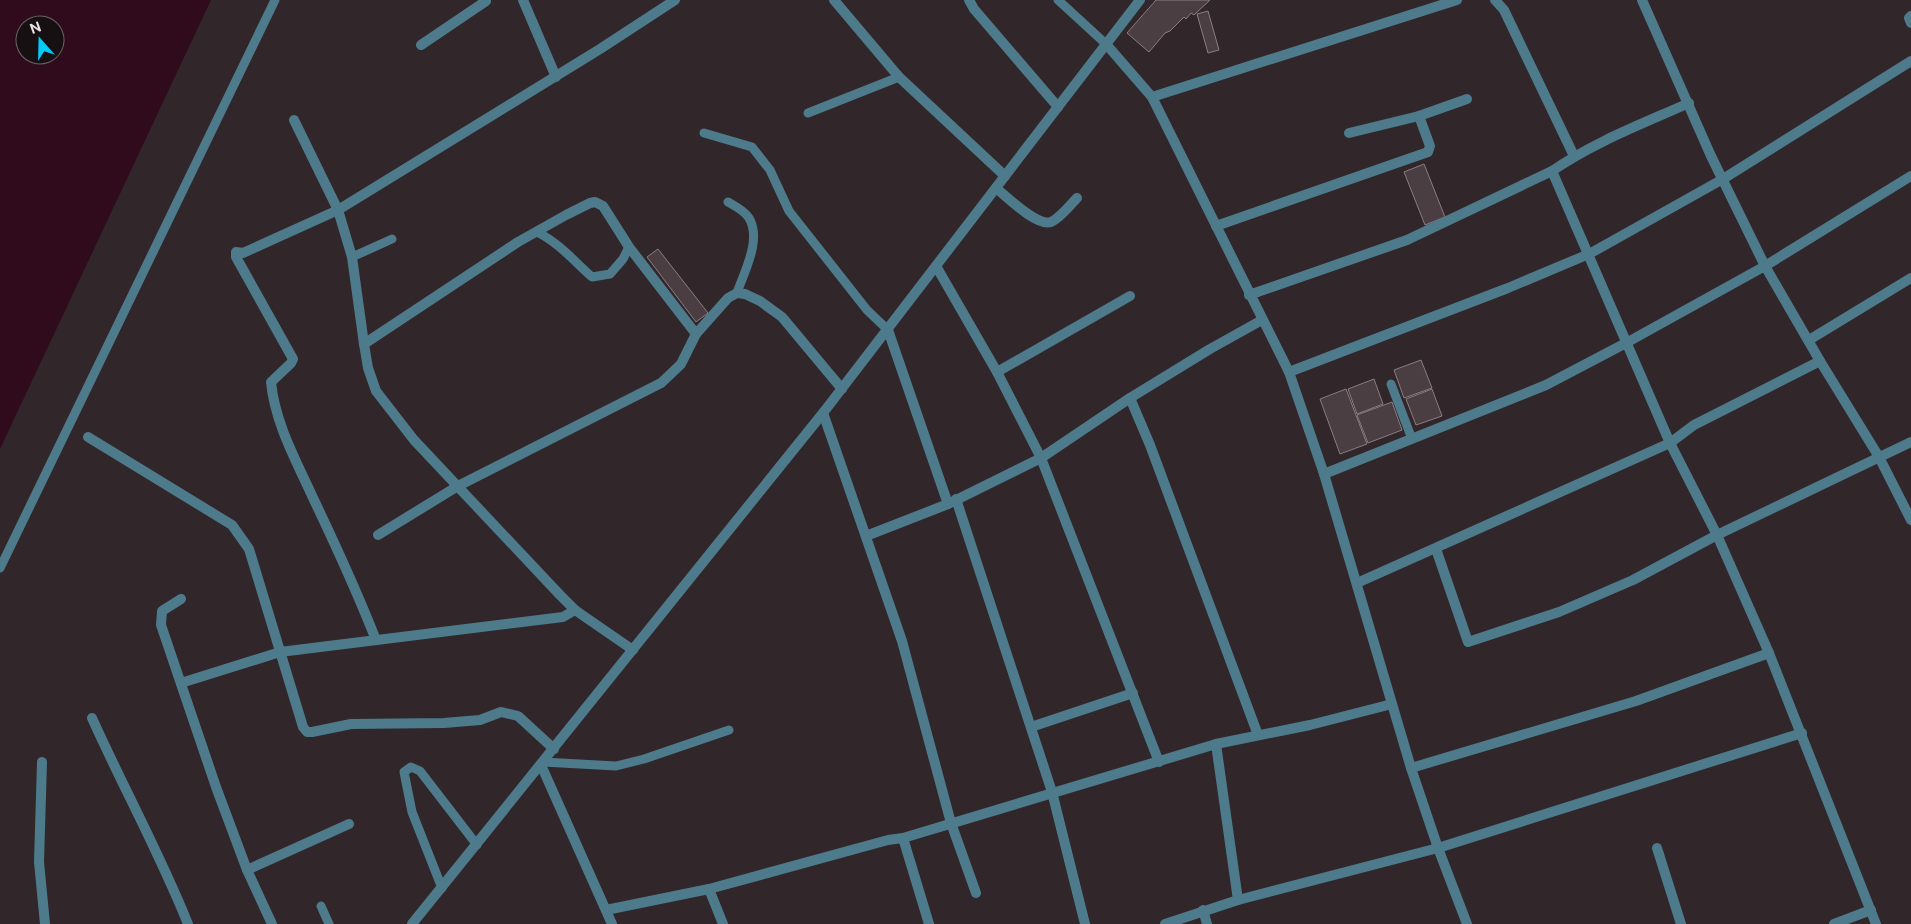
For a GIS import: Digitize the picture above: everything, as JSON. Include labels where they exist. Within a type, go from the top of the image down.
[{"type":"street","points":[[421,45],[486,0]]},
{"type":"street","points":[[523,0],[556,77]]},
{"type":"street","points":[[376,640],[358,593],[287,441],[278,414],[271,382],[292,364],[293,359],[236,257],[236,252],[243,253],[338,210],[556,77],[675,0]]},
{"type":"street","points":[[834,0],[899,77],[1005,176]]},
{"type":"street","points":[[969,0],[974,9],[1058,108]]},
{"type":"street","points":[[412,924],[842,389],[1140,0]]},
{"type":"street","points":[[1152,97],[1457,0]]},
{"type":"street","points":[[1495,0],[1504,10],[1574,156]]},
{"type":"street","points":[[1642,0],[1711,156],[1765,266],[1879,457],[1911,520]]},
{"type":"street","points":[[1911,16],[1909,18],[1911,23]]},
{"type":"street","points":[[1106,44],[1152,97],[1289,372],[1324,474],[1411,768],[1438,848],[1467,924]]},
{"type":"street","points":[[1289,372],[1508,288],[1589,254],[1723,179],[1911,61]]},
{"type":"street","points":[[1349,133],[1419,116],[1467,99]]},
{"type":"street","points":[[1249,295],[1407,240],[1552,171],[1574,156],[1608,139],[1689,103]]},
{"type":"street","points":[[1216,226],[1428,152],[1430,146],[1419,116]]},
{"type":"street","points":[[294,120],[338,210],[352,257],[368,368],[376,391],[414,440],[575,610],[633,650]]},
{"type":"street","points":[[1552,171],[1670,443],[1717,535],[1769,653],[1876,924]]},
{"type":"street","points":[[1324,474],[1546,385],[1626,344],[1765,266],[1911,176]]},
{"type":"street","points":[[996,188],[1032,217],[1043,223],[1052,222],[1077,198]]},
{"type":"street","points":[[364,344],[518,242],[566,215],[595,202],[603,206],[629,247],[696,334]]},
{"type":"street","points":[[936,266],[997,372],[1041,458],[1159,762]]},
{"type":"street","points":[[1809,340],[1911,278]]},
{"type":"street","points":[[378,536],[458,486],[661,383],[681,364],[696,334],[728,298],[737,293],[745,294],[760,301],[782,318],[842,389]]},
{"type":"street","points":[[997,372],[1130,296]]},
{"type":"street","points":[[866,536],[952,502],[1041,458],[1130,398],[1262,320]]},
{"type":"street","points":[[888,330],[952,502],[1031,727],[1052,792],[1085,924]]},
{"type":"street","points":[[1357,583],[1670,443],[1694,425],[1820,361]]},
{"type":"street","points":[[1130,398],[1150,445],[1258,735]]},
{"type":"street","points":[[823,413],[902,641],[951,823],[976,893]]},
{"type":"street","points":[[88,437],[232,525],[249,550],[303,727],[307,732],[351,724],[444,723],[480,720],[501,712],[518,716],[554,749]]},
{"type":"street","points":[[1436,549],[1468,642],[1559,612],[1633,580],[1717,535],[1911,442]]},
{"type":"street","points":[[180,599],[162,611],[161,625],[216,787],[248,870],[272,924]]},
{"type":"street","points":[[181,683],[280,652],[563,617],[575,610]]},
{"type":"street","points":[[1411,768],[1636,701],[1769,653]]},
{"type":"street","points":[[1031,727],[1132,692]]},
{"type":"street","points":[[606,910],[709,889],[888,840],[904,838],[1216,744],[1310,726],[1392,704]]},
{"type":"street","points":[[92,718],[121,782],[177,895],[188,924]]},
{"type":"street","points":[[1165,924],[1238,900],[1438,848],[1802,733]]},
{"type":"street","points":[[1216,744],[1238,900]]},
{"type":"street","points":[[42,762],[39,862],[45,924]]},
{"type":"street","points":[[542,764],[612,924]]},
{"type":"street","points":[[248,870],[349,824]]},
{"type":"street","points":[[904,838],[930,924]]},
{"type":"street","points":[[1657,848],[1681,924]]},
{"type":"street","points":[[709,889],[723,924]]},
{"type":"street","points":[[1203,910],[1207,924]]},
{"type":"street","points":[[1834,924],[1871,910]]},
{"type":"lane","points":[[0,568],[275,0]]},
{"type":"lane","points":[[1058,0],[1106,44]]},
{"type":"lane","points":[[808,113],[899,77]]},
{"type":"lane","points":[[704,133],[752,147],[770,170],[790,211],[867,310],[888,330]]},
{"type":"lane","points":[[728,202],[749,217],[753,230],[752,248],[737,293]]},
{"type":"lane","points":[[537,232],[550,238],[560,246],[571,259],[592,277],[610,274],[623,259],[629,247]]},
{"type":"lane","points":[[352,257],[392,239]]},
{"type":"lane","points":[[1391,384],[1412,439]]},
{"type":"lane","points":[[542,764],[616,766],[644,759],[730,730]]},
{"type":"lane","points":[[442,888],[412,812],[404,772],[411,767],[420,770],[477,845]]},
{"type":"lane","points":[[321,906],[329,924]]},
{"type":"shaded area","points":[[0,0],[211,0],[0,449]]},
{"type":"building","points":[[1156,0],[1210,0],[1194,15],[1191,13],[1186,19],[1184,17],[1170,31],[1165,33],[1149,52],[1127,33]]},
{"type":"building","points":[[1208,11],[1219,50],[1208,53],[1197,14]]},
{"type":"building","points":[[1424,164],[1445,217],[1425,225],[1404,172]]},
{"type":"building","points":[[658,249],[708,313],[696,322],[647,257]]},
{"type":"building","points":[[1421,360],[1432,388],[1404,398],[1394,370]]},
{"type":"building","points":[[1374,379],[1383,404],[1357,414],[1348,389]]},
{"type":"building","points":[[1346,389],[1367,444],[1340,454],[1320,399]]},
{"type":"building","points":[[1432,389],[1442,416],[1416,425],[1406,399]]},
{"type":"building","points":[[1392,402],[1402,430],[1368,443],[1357,415]]}]
